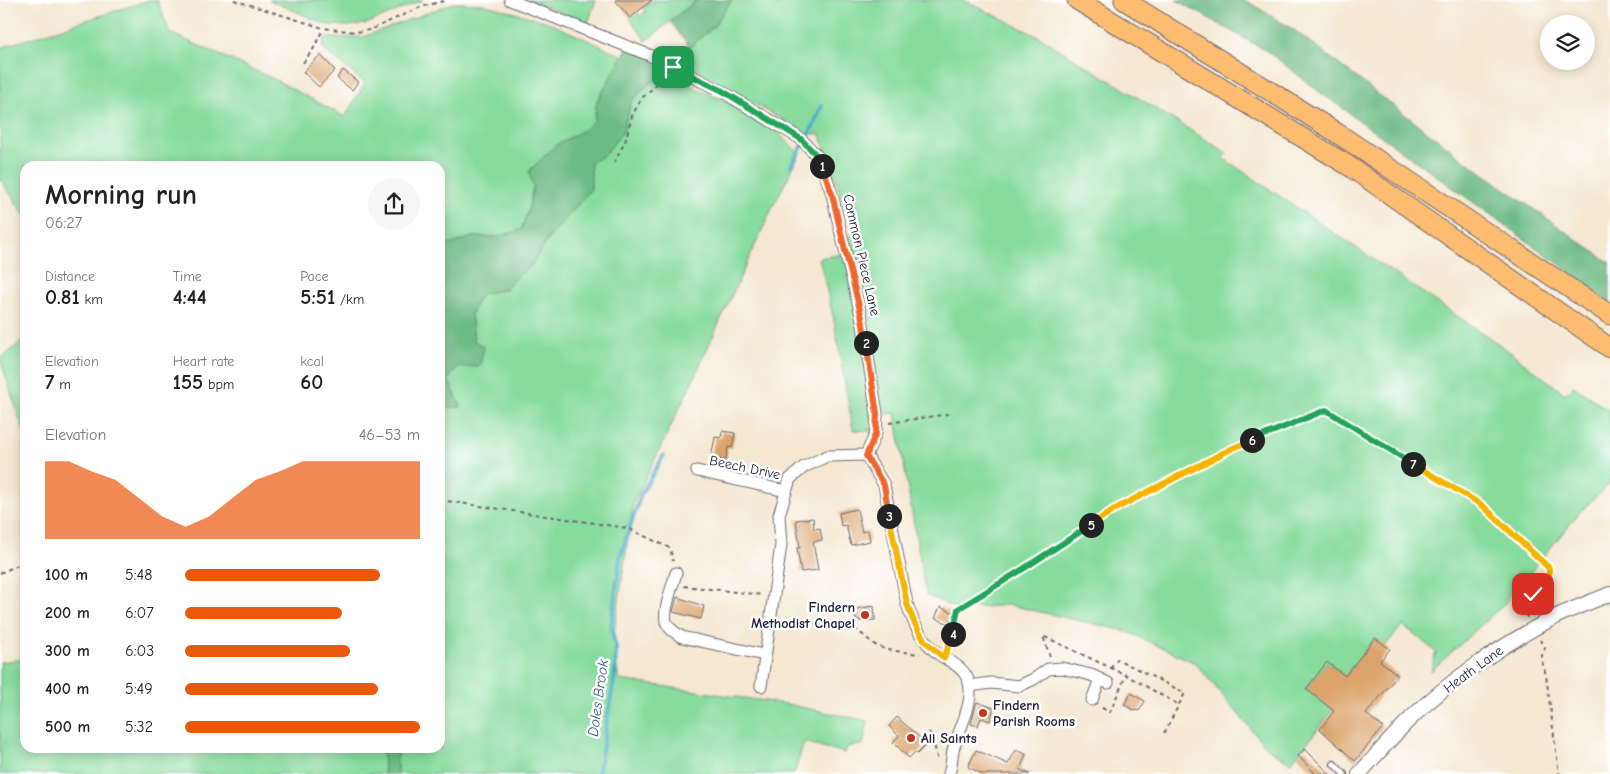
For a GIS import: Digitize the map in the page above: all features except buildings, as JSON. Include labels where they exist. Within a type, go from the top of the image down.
[{"type":"highway","points":[[1077,0],[1349,166],[1610,348]]},
{"type":"highway","points":[[1124,0],[1338,133],[1610,315]]},
{"type":"street","points":[[510,0],[670,65]]},
{"type":"street","name":"Common Piece Lane","points":[[670,65],[721,90],[805,142],[820,159],[832,194],[862,318],[877,414],[876,433],[866,456]]},
{"type":"street","points":[[760,686],[781,545],[779,515],[790,479],[804,466],[827,456],[866,456],[884,485],[907,604],[914,622],[924,640],[964,673],[970,686],[968,706],[953,750],[951,773]]},
{"type":"street","name":"Beech Drive","points":[[697,472],[786,491]]},
{"type":"street","points":[[676,573],[665,620],[671,630],[682,637],[764,656]]},
{"type":"street","name":"Heath Lane","points":[[1359,774],[1411,718],[1446,688],[1507,645],[1534,629],[1558,616],[1610,594]]},
{"type":"street","points":[[970,686],[991,683],[1019,686],[1034,679],[1048,669],[1062,668],[1104,681],[1092,700]]},
{"type":"lane","points":[[1334,764],[1344,774]]},
{"type":"path","points":[[234,0],[323,28],[355,32],[370,30],[421,8],[447,0]]},
{"type":"path","points":[[303,63],[314,48],[323,28]]},
{"type":"path","points":[[614,163],[625,142],[632,116],[641,99],[656,85],[670,65]]},
{"type":"path","points":[[771,618],[858,630],[874,645],[888,650],[944,658],[952,637],[958,609],[1113,510],[1231,449],[1326,410],[1482,505],[1549,568],[1549,577],[1521,605],[1545,648],[1541,658],[1546,675],[1559,774]]},
{"type":"path","points":[[877,425],[948,414]]},
{"type":"path","points":[[445,501],[627,528],[670,548],[676,573],[684,586],[774,596]]},
{"type":"path","points":[[0,573],[20,564]]},
{"type":"path","points":[[1111,668],[1117,659],[1185,693],[1163,735]]},
{"type":"path","points":[[1092,700],[1092,704],[1110,712],[1126,675]]},
{"type":"path","points":[[929,732],[935,742],[938,761],[951,773]]},
{"type":"green space","points":[[149,0],[157,0],[170,33],[274,79],[345,117],[365,83],[323,49],[324,38],[363,37],[453,3],[483,4],[545,21],[623,56],[597,101],[594,120],[584,130],[556,145],[533,187],[528,211],[521,230],[497,237],[473,237],[445,246],[445,161],[20,161],[20,209],[0,179],[0,48]]},
{"type":"green space","points":[[269,0],[423,0],[366,24],[349,26],[327,25]]},
{"type":"green space","points":[[528,0],[596,0],[588,23]]},
{"type":"green space","points":[[647,0],[697,0],[646,41],[630,18],[637,12],[640,16],[646,12],[643,8],[649,3]]},
{"type":"green space","points":[[697,0],[732,0],[713,27],[690,47],[670,21]]},
{"type":"green space","points":[[732,0],[777,0],[776,4],[779,6],[782,0],[964,0],[1043,39],[1227,153],[1223,158],[1506,349],[1565,394],[1573,386],[1610,411],[1610,483],[1580,512],[1505,603],[1431,671],[1436,652],[1403,625],[1385,646],[1375,638],[1345,676],[1327,662],[1306,689],[1333,710],[1291,763],[1266,747],[1195,663],[1126,631],[1009,605],[958,609],[926,595],[895,413],[870,415],[870,431],[853,430],[834,320],[819,258],[850,253],[845,238],[855,234],[820,134],[807,134],[693,68],[694,60],[690,47],[713,27]]},
{"type":"green space","points":[[1176,0],[1245,0],[1294,30],[1467,162],[1610,263],[1610,304],[1559,264],[1317,90],[1270,53]]},
{"type":"green space","points":[[628,47],[673,67],[645,87],[631,102],[623,132],[603,156],[591,162],[591,189],[548,239],[530,267],[505,289],[481,294],[471,313],[474,341],[484,347],[480,366],[456,368],[448,380],[461,407],[445,408],[445,246],[473,237],[497,237],[521,230],[528,211],[533,187],[529,171],[556,145],[584,130],[594,120],[597,101]]},
{"type":"green space","points":[[664,74],[722,100],[765,123],[800,154],[774,204],[633,504],[613,641],[619,680],[786,704],[868,721],[863,745],[847,747],[845,753],[804,742],[794,774],[397,774],[397,753],[445,753],[445,408],[461,406],[448,380],[474,342],[471,313],[481,294],[505,289],[530,267],[548,240],[591,162],[603,156],[623,132],[631,102],[645,87]]},
{"type":"green space","points":[[20,343],[20,420],[0,359]]},
{"type":"green space","points":[[20,660],[20,753],[383,753],[384,774],[0,774],[0,662]]},
{"type":"green space","points":[[383,753],[397,753],[397,774],[384,774]]},
{"type":"waterway","points":[[791,166],[812,129],[822,105]]},
{"type":"waterway","name":"Doles Brook","points":[[598,774],[615,674],[616,648],[611,626],[620,558],[641,494],[664,455]]},
{"type":"place","name":"Findern Methodist Chapel","points":[[865,615]]},
{"type":"place","name":"Findern Parish Rooms","points":[[983,713]]},
{"type":"place","name":"All Saints","points":[[911,738]]},
{"type":"route","points":[[673,67],[721,90],[801,139],[820,159],[832,194],[862,318],[877,414],[876,433],[866,456],[884,485],[907,604],[924,640],[944,658],[952,637],[958,609],[1113,510],[1231,449],[1326,410],[1482,505],[1549,568],[1549,577],[1533,594]]}]
